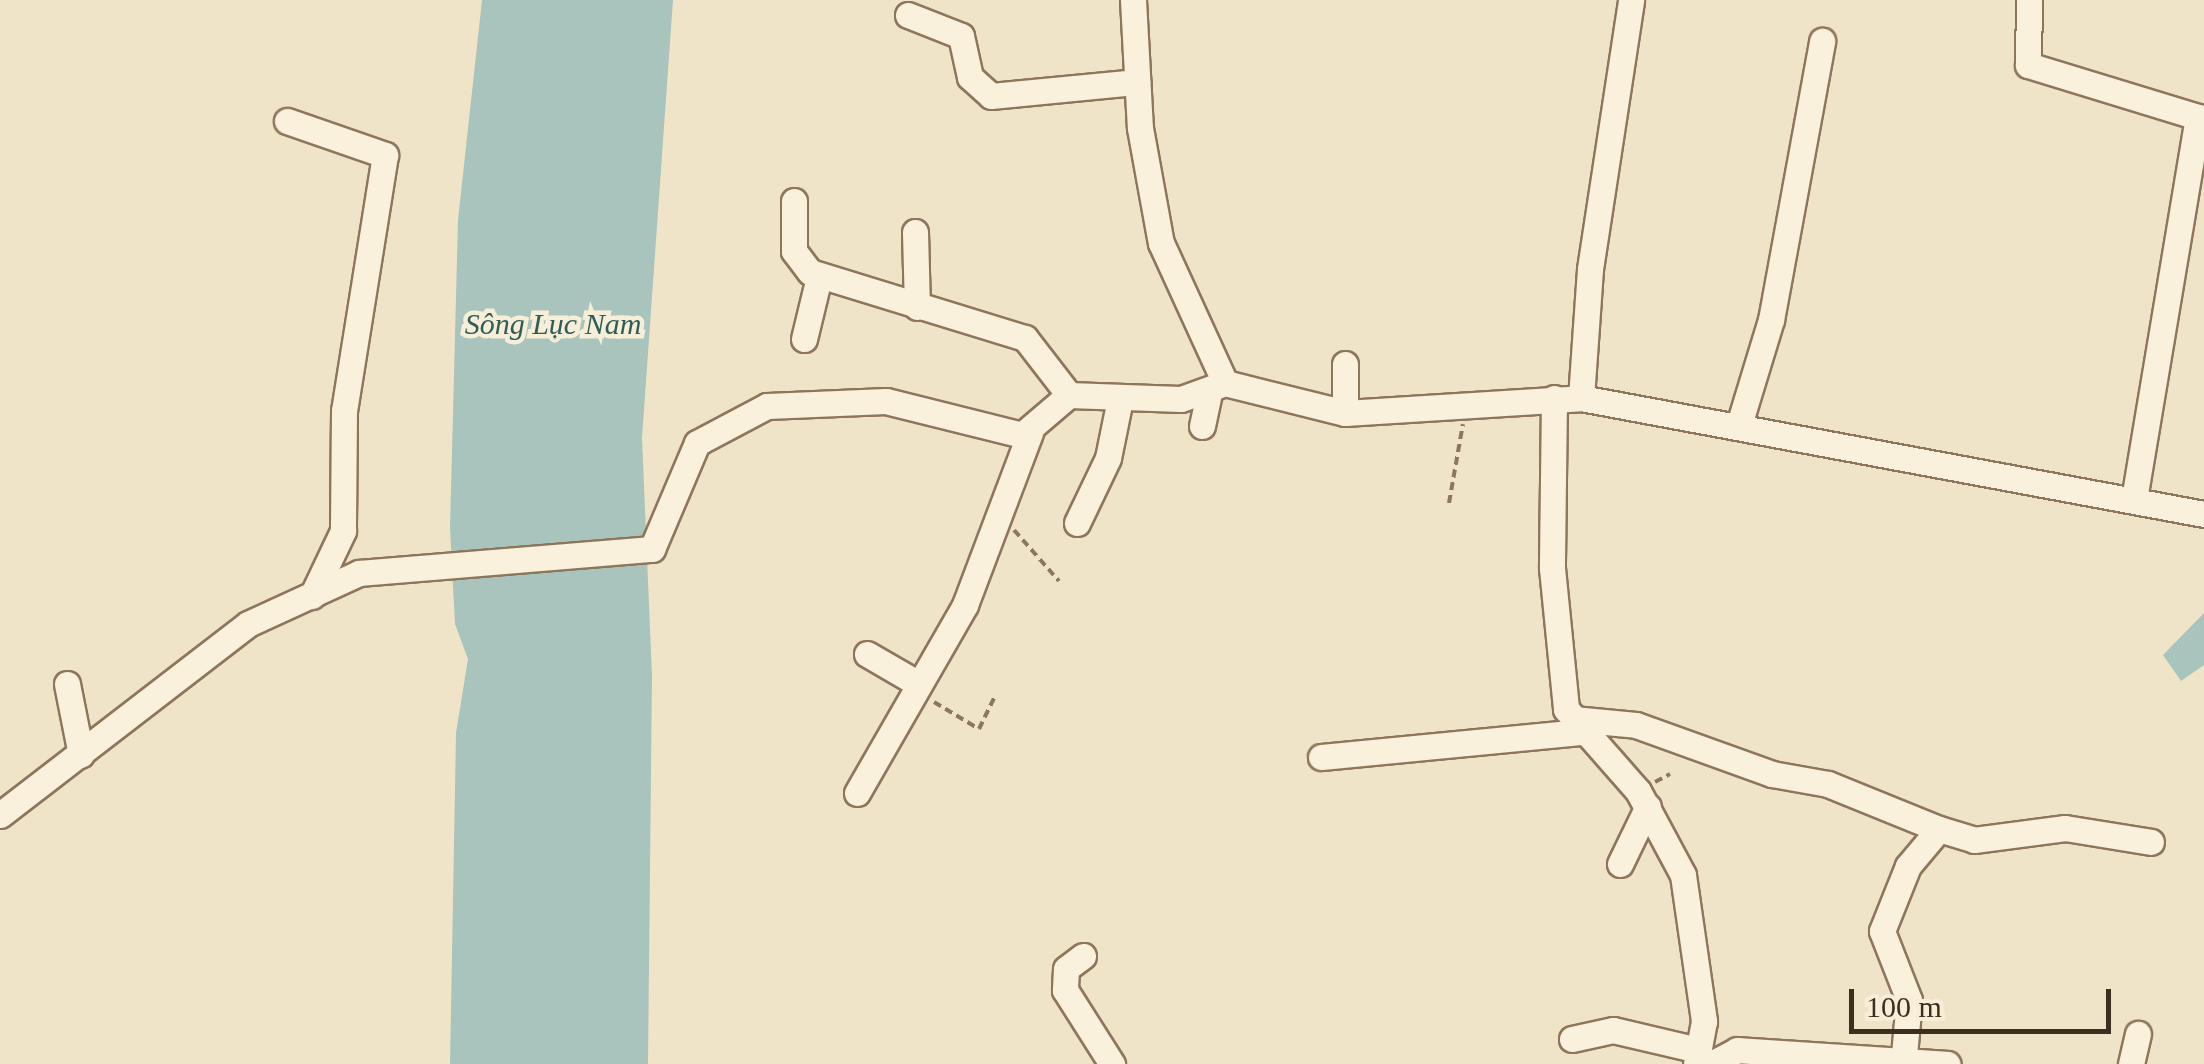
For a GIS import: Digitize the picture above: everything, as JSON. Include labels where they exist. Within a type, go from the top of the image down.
[{"type":"street","points":[[1133,0],[1137,82],[1161,243],[1217,388],[1202,426]]},
{"type":"street","points":[[1581,398],[1590,270],[1632,0]]},
{"type":"street","points":[[2030,0],[2028,65],[2198,107],[2134,499]]},
{"type":"street","points":[[908,15],[961,36],[970,78],[991,96],[1137,82]]},
{"type":"street","points":[[1739,425],[1771,320],[1822,41]]},
{"type":"street","points":[[288,121],[385,154],[344,412],[343,531],[312,596]]},
{"type":"street","points":[[794,202],[796,255],[819,277],[1025,338],[1069,395],[1120,399],[1217,388],[1344,413],[1581,398],[2204,514]]},
{"type":"street","points":[[914,232],[917,308]]},
{"type":"street","points":[[804,339],[819,277]]},
{"type":"street","points":[[1344,364],[1344,413]]},
{"type":"street","points":[[856,793],[965,606],[997,512],[1030,433],[1069,395]]},
{"type":"street","points":[[1554,398],[1552,568],[1577,726],[1648,806],[1683,875],[1704,1021],[1702,1059]]},
{"type":"street","points":[[1077,523],[1108,458],[1120,399]]},
{"type":"street","points":[[0,815],[248,624],[369,570],[641,553],[658,540],[674,480],[697,443],[768,406],[886,401],[1030,433]]},
{"type":"street","points":[[866,654],[915,686]]},
{"type":"street","points":[[67,684],[81,754]]},
{"type":"street","points":[[1321,756],[1577,726],[1636,725],[1772,774],[1828,784],[1939,830],[1974,840],[2065,828],[2151,842]]},
{"type":"street","points":[[1620,864],[1648,806]]},
{"type":"street","points":[[1904,1055],[1909,1000],[1882,931],[1908,866],[1939,830]]},
{"type":"street","points":[[1083,956],[1066,969],[1065,990],[1112,1064]]},
{"type":"street","points":[[1704,1021],[1737,1050]]},
{"type":"street","points":[[1572,1039],[1613,1030],[1702,1059],[1737,1050],[1843,1062],[1904,1055],[1948,1064]]},
{"type":"street","points":[[2132,1064],[2138,1034]]},
{"type":"path","points":[[1449,503],[1467,405]]},
{"type":"path","points":[[997,512],[1040,550],[1059,580]]},
{"type":"path","points":[[915,686],[975,728],[995,696]]},
{"type":"water","name":"Sông Lục Nam","points":[[482,0],[673,0],[642,438],[652,676],[648,1064],[450,1064],[456,733],[468,659],[455,624],[450,528],[458,220]]},
{"type":"water","points":[[2204,613],[2204,665],[2181,681],[2163,655]]}]
